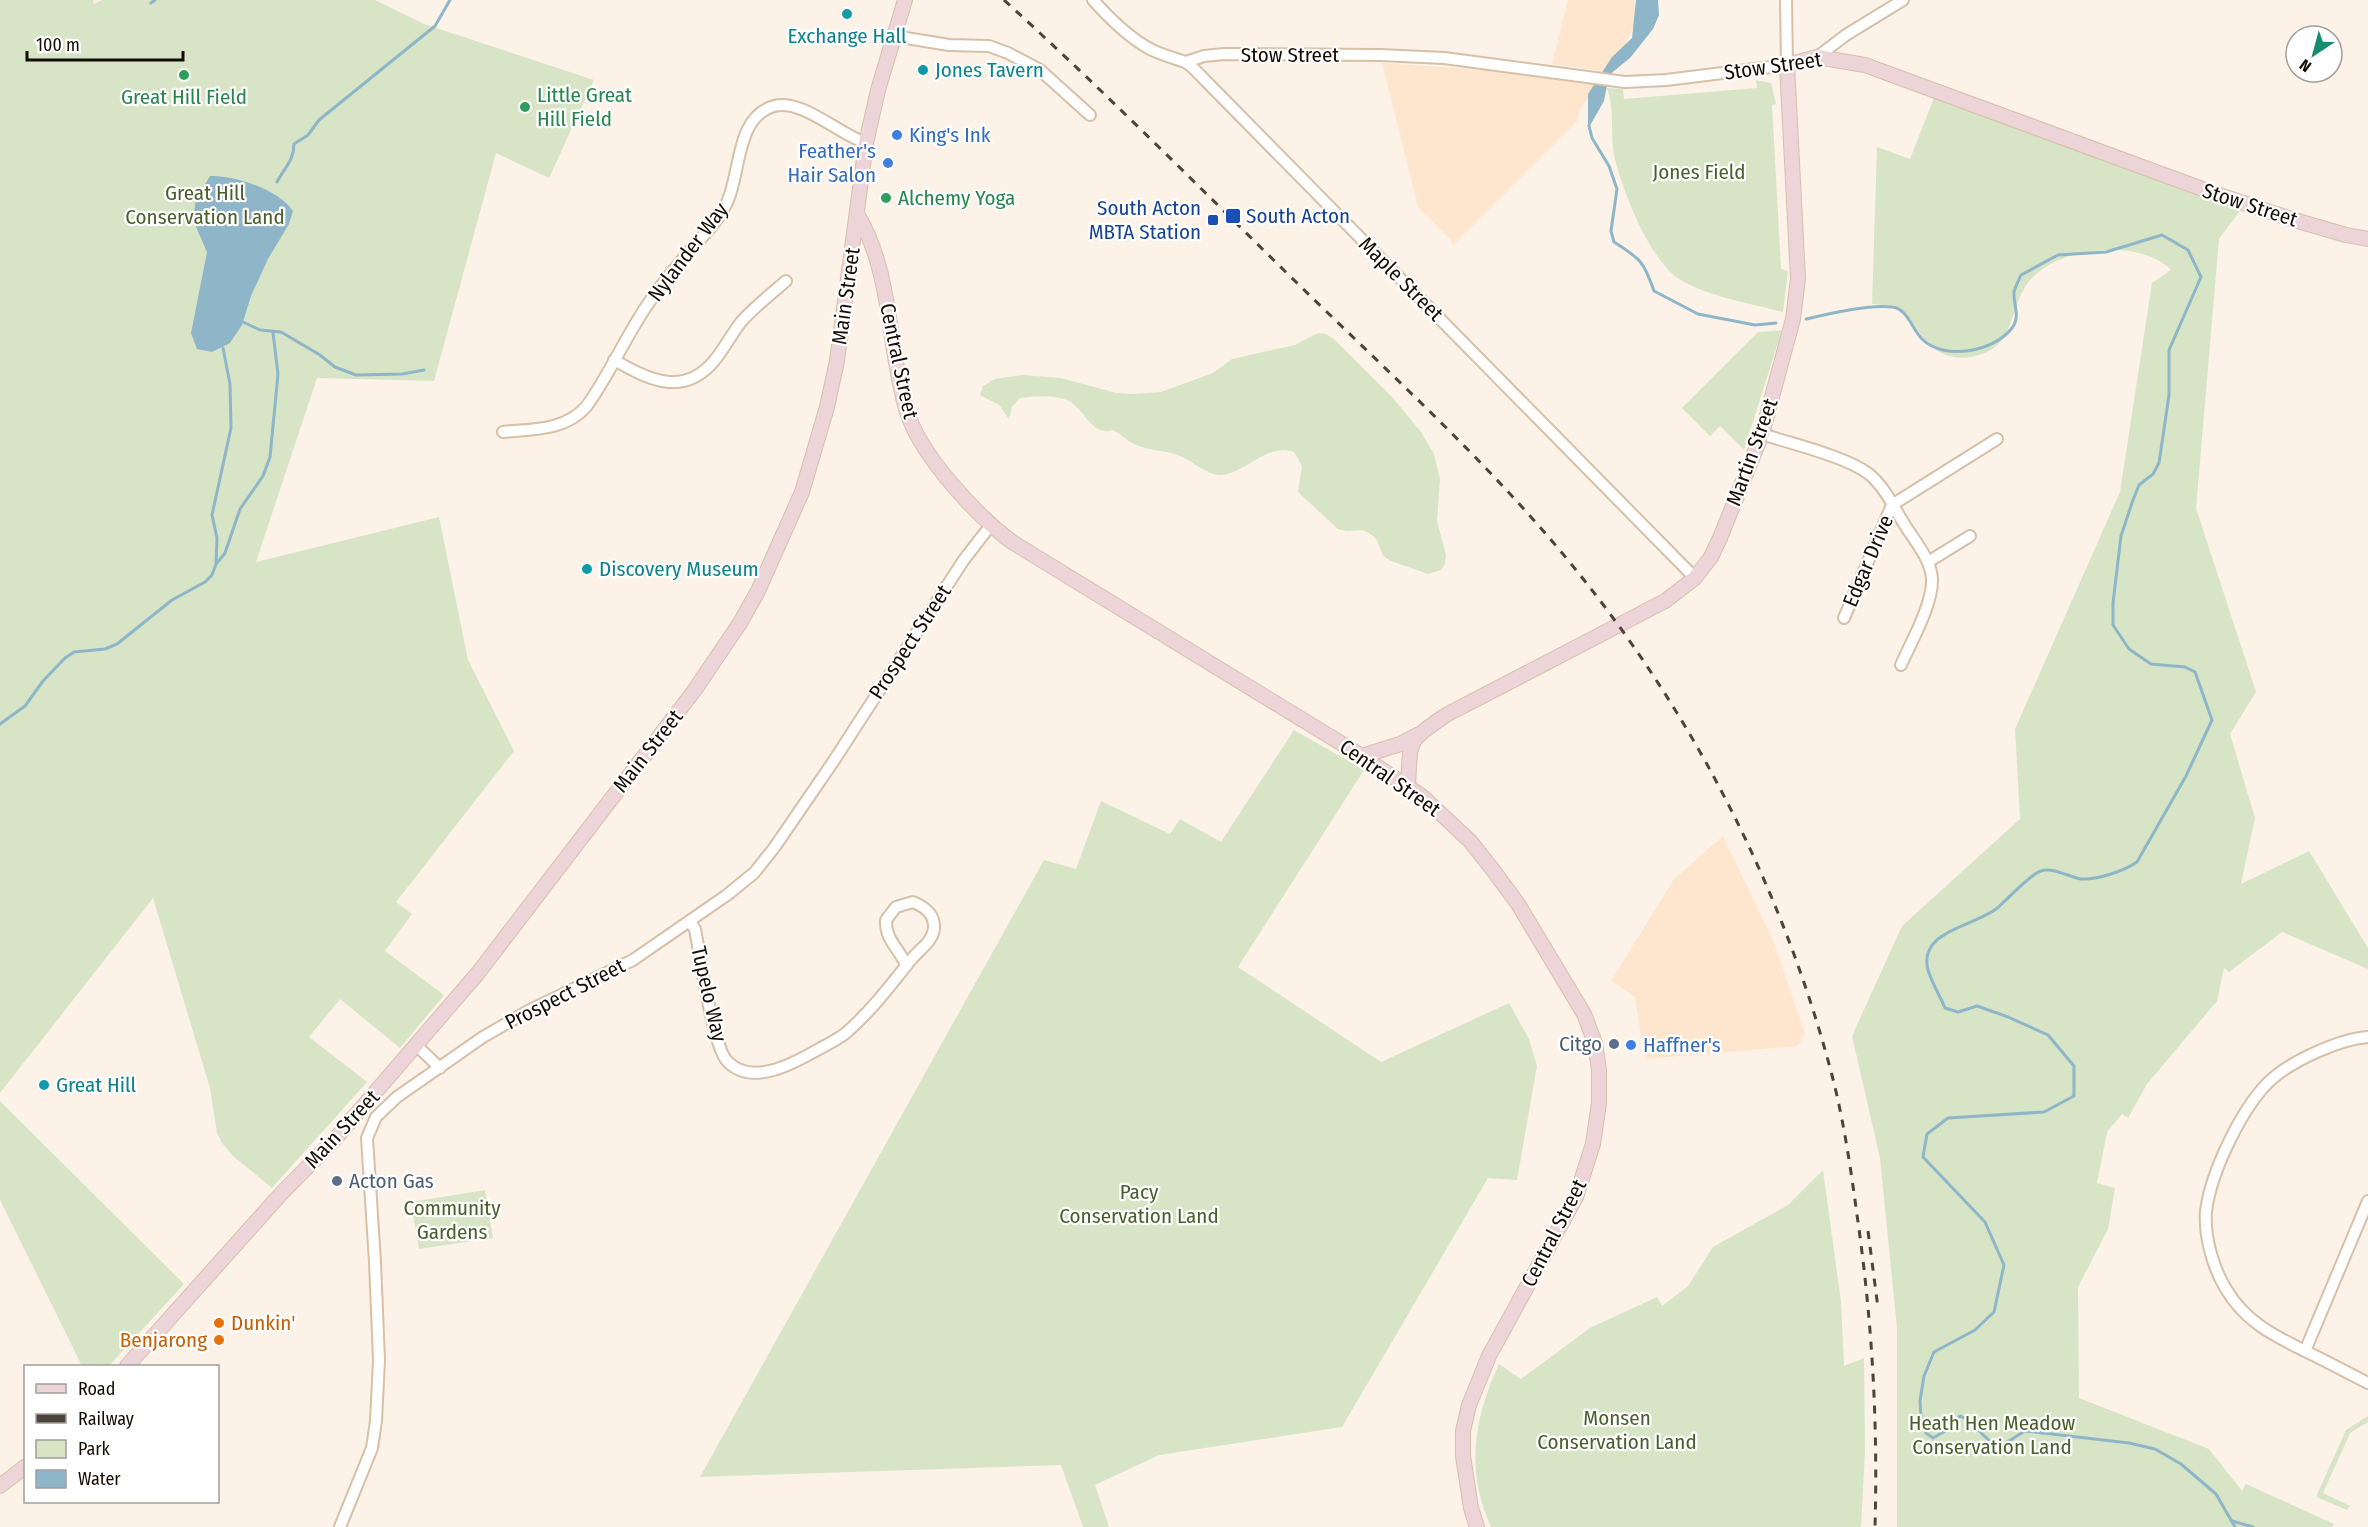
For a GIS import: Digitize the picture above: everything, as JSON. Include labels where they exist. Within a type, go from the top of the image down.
[{"type":"street","name":"Main Street","points":[[128,1365],[280,1195],[351,1120],[504,941],[694,691],[740,623],[758,591],[802,492],[827,407],[837,361],[866,142],[878,90],[905,0]]},
{"type":"street","name":"Maple Street","points":[[1093,0],[1113,22],[1142,45],[1177,61],[1186,62],[1695,578]]},
{"type":"street","name":"Martin Street","points":[[1362,756],[1400,744],[1446,715],[1659,604],[1695,578],[1711,556],[1762,435],[1793,319],[1798,278],[1787,65],[1786,0]]},
{"type":"street","points":[[1817,57],[1839,39],[1903,0]]},
{"type":"street","points":[[894,36],[954,45],[989,46],[1008,53],[1038,68],[1090,115]]},
{"type":"street","name":"Stow Street","points":[[1186,62],[1204,56],[1224,54],[1406,56],[1477,62],[1612,81],[1666,80],[1787,65],[1817,57],[1839,59],[1873,67],[2205,190],[2302,222],[2368,239]]},
{"type":"street","name":"Nylander Way","points":[[503,432],[554,426],[572,420],[590,402],[651,300],[672,271],[720,215],[731,192],[749,126],[761,113],[778,105],[795,107],[866,142]]},
{"type":"street","name":"Central Street","points":[[857,213],[871,242],[881,279],[911,423],[920,440],[971,507],[990,526],[1021,548],[1408,785],[1470,841],[1518,904],[1584,1014],[1595,1043],[1599,1070],[1599,1103],[1593,1144],[1576,1197],[1489,1356],[1469,1405],[1463,1431],[1463,1456],[1471,1508],[1477,1527]]},
{"type":"street","points":[[614,360],[658,382],[680,381],[695,376],[716,359],[745,318],[786,281]]},
{"type":"street","points":[[1762,435],[1860,468],[1879,485],[1928,562],[1932,579],[1929,594],[1901,664]]},
{"type":"street","points":[[1892,505],[1997,440]]},
{"type":"street","name":"Edgar Drive","points":[[1844,618],[1892,505]]},
{"type":"street","name":"Prospect Street","points":[[369,1133],[376,1117],[391,1102],[483,1037],[528,1011],[633,960],[690,922],[754,873],[774,848],[963,561],[990,526]]},
{"type":"street","points":[[1928,562],[1970,536]]},
{"type":"street","points":[[1408,785],[1409,750],[1417,735]]},
{"type":"street","name":"Tupelo Way","points":[[690,922],[695,929],[718,1043],[727,1061],[741,1070],[761,1073],[783,1069],[845,1034],[878,1001],[906,965],[929,941],[933,921],[929,912],[913,902],[896,907],[886,920],[888,939],[901,954],[906,965]]},
{"type":"street","points":[[2368,1036],[2358,1037],[2327,1048],[2301,1060],[2274,1077],[2258,1093],[2245,1111],[2211,1187],[2206,1212],[2207,1230],[2215,1266],[2225,1289],[2242,1311],[2268,1332],[2368,1383]]},
{"type":"street","points":[[416,1046],[440,1068]]},
{"type":"street","points":[[340,1527],[372,1448],[378,1398],[375,1262],[367,1138],[369,1133],[351,1120]]},
{"type":"street","points":[[2305,1351],[2368,1201]]},
{"type":"street","points":[[0,1486],[24,1468]]},
{"type":"shaded area","points":[[1568,0],[1634,0],[1638,16],[1626,43],[1603,71],[1552,64]]},
{"type":"shaded area","points":[[1382,63],[1500,71],[1597,85],[1580,109],[1577,121],[1454,244],[1418,207]]},
{"type":"shaded area","points":[[1723,836],[1772,938],[1805,1033],[1798,1046],[1645,1059],[1635,997],[1611,981],[1674,879]]},
{"type":"green space","name":"Great Hill Conservation Land","points":[[0,0],[93,0],[94,4],[102,0],[375,0],[424,24],[594,80],[549,178],[496,153],[434,381],[317,378],[256,562],[439,517],[468,660],[514,751],[396,902],[412,914],[385,951],[444,995],[400,1048],[340,999],[309,1037],[367,1082],[272,1188],[233,1156],[217,1133],[210,1088],[153,898],[0,1093]]},
{"type":"green space","name":"Jones Field","points":[[1756,80],[1771,83],[1776,104],[1772,105],[1781,269],[1788,271],[1783,312],[1703,290],[1679,279],[1668,269],[1657,256],[1638,223],[1623,186],[1613,147],[1611,105],[1607,88],[1623,89],[1624,99],[1757,88]]},
{"type":"green space","name":"Heath Hen Meadow Conservation Land","points":[[1934,98],[2240,211],[2219,239],[2196,508],[2256,692],[2230,734],[2255,818],[2241,884],[2309,851],[2368,948],[2368,969],[2282,932],[2229,972],[2224,968],[2217,1001],[2147,1084],[2128,1118],[2122,1114],[2107,1132],[2097,1183],[2115,1188],[2108,1229],[2078,1287],[2079,1398],[2209,1449],[2242,1491],[2246,1484],[2334,1524],[2332,1527],[1897,1527],[1897,1328],[1880,1158],[1852,1036],[1902,926],[2020,819],[2015,729],[2120,492],[2152,283],[2171,270],[2157,260],[2140,253],[2121,250],[2081,253],[2062,259],[2045,267],[2032,278],[2024,289],[2005,335],[1997,345],[1986,352],[1963,358],[1948,356],[1935,349],[1902,312],[1872,304],[1877,147],[1910,159]]},
{"type":"green space","points":[[1782,330],[1744,450],[1720,426],[1710,436],[1682,408],[1758,332]]},
{"type":"green space","points":[[1318,333],[1326,334],[1334,339],[1393,398],[1421,432],[1434,454],[1440,479],[1437,521],[1446,555],[1445,564],[1441,570],[1428,574],[1391,561],[1383,556],[1377,540],[1372,535],[1363,530],[1338,529],[1298,492],[1302,466],[1294,452],[1275,451],[1231,473],[1217,475],[1180,456],[1136,445],[1113,430],[1099,429],[1067,400],[1044,396],[1020,398],[1012,407],[1009,419],[999,405],[980,395],[983,386],[995,379],[1022,375],[1061,378],[1116,393],[1161,392],[1213,373],[1232,359],[1295,345]]},
{"type":"green space","name":"Pacy Conservation Land","points":[[1294,730],[1364,770],[1238,967],[1381,1062],[1509,1003],[1529,1039],[1537,1066],[1517,1180],[1488,1178],[1342,1427],[1159,1455],[1095,1485],[1109,1527],[1083,1527],[1061,1465],[700,1477],[1044,860],[1076,869],[1101,801],[1170,834],[1180,819],[1221,842]]},
{"type":"green space","points":[[0,1101],[184,1284],[110,1365],[82,1365],[0,1200]]},
{"type":"green space","name":"Monsen Conservation Land","points":[[1823,1170],[1841,1302],[1844,1366],[1864,1358],[1865,1452],[1861,1527],[1491,1527],[1478,1485],[1476,1444],[1484,1404],[1499,1364],[1521,1379],[1590,1328],[1657,1297],[1662,1306],[1688,1286],[1713,1247],[1788,1205]]},
{"type":"green space","name":"Community Gardens","points":[[485,1190],[493,1238],[419,1249],[411,1202]]},
{"type":"green space","points":[[2368,1416],[2368,1422],[2350,1433],[2323,1493],[2350,1506],[2347,1510],[2316,1497],[2346,1430]]},
{"type":"water","points":[[1636,0],[1658,0],[1659,15],[1653,29],[1630,58],[1609,75],[1604,101],[1588,129],[1588,94],[1612,57],[1632,38]]},
{"type":"water","points":[[210,176],[232,178],[256,185],[278,197],[293,211],[289,224],[268,259],[251,296],[242,325],[230,343],[212,352],[197,349],[191,333],[207,252],[193,220],[196,199]]},
{"type":"waterway","points":[[151,3],[155,0]]},
{"type":"waterway","points":[[277,182],[290,160],[294,144],[308,135],[319,120],[435,26],[450,0]]},
{"type":"waterway","points":[[1589,126],[1592,138],[1609,166],[1617,189],[1611,231],[1614,242],[1640,262],[1654,291],[1698,314],[1755,325],[1776,323]]},
{"type":"waterway","points":[[1806,319],[1860,308],[1892,307],[1902,311],[1918,335],[1931,346],[1955,352],[1968,351],[1993,343],[2012,328],[2016,319],[2014,292],[2021,275],[2058,255],[2106,252],[2162,235],[2188,250],[2201,277],[2169,350],[2169,395],[2159,463],[2153,474],[2139,485],[2121,536],[2113,603],[2113,625],[2129,649],[2151,664],[2185,667],[2195,672],[2212,720],[2186,776],[2137,862],[2125,869],[2087,879],[2051,870],[2036,873],[1996,909],[1949,932],[1931,947],[1927,957],[1928,970],[1945,1008],[1958,1012],[1977,1006],[2048,1035],[2074,1066],[2074,1096],[2044,1112],[1948,1118],[1927,1134],[1923,1157],[1985,1222],[2004,1265],[1994,1312],[1975,1330],[1934,1352],[1924,1376],[1920,1401],[1921,1418],[1926,1433],[1933,1438],[1945,1431],[1960,1416],[1999,1447],[2025,1431],[2129,1443],[2155,1449],[2181,1464],[2216,1494],[2235,1527]]},
{"type":"waterway","points":[[243,322],[260,330],[281,332],[320,355],[335,367],[356,375],[402,374],[424,370]]},
{"type":"waterway","points":[[217,563],[225,553],[240,509],[263,476],[270,457],[278,374],[273,333]]},
{"type":"waterway","points":[[0,724],[25,706],[43,681],[65,658],[74,652],[105,649],[117,644],[172,600],[205,582],[212,575],[216,564],[217,538],[212,515],[231,428],[230,384],[223,348]]},
{"type":"waterway","points":[[2232,1521],[2253,1527]]},
{"type":"railway","points":[[1004,0],[1115,104],[1481,463],[1584,580],[1626,636],[1665,694],[1701,754],[1734,816],[1791,945],[1814,1012],[1837,1096],[1855,1198],[1870,1332],[1875,1410],[1875,1527]]},
{"type":"railway","points":[[1868,1231],[1878,1308]]},
{"type":"place","name":"Exchange Hall","points":[[847,14]]},
{"type":"place","name":"Jones Tavern","points":[[923,70]]},
{"type":"place","name":"Great Hill Field","points":[[184,75]]},
{"type":"place","name":"Little Great Hill Field","points":[[525,107]]},
{"type":"place","name":"King's Ink","points":[[897,135]]},
{"type":"place","name":"Feather's Hair Salon","points":[[888,163]]},
{"type":"place","name":"Alchemy Yoga","points":[[886,198]]},
{"type":"place","name":"South Acton","points":[[1233,216]]},
{"type":"place","name":"South Acton MBTA Station","points":[[1213,220]]},
{"type":"place","name":"Discovery Museum","points":[[587,569]]},
{"type":"place","name":"Citgo","points":[[1614,1044]]},
{"type":"place","name":"Haffner's","points":[[1631,1045]]},
{"type":"place","name":"Great Hill","points":[[44,1085]]},
{"type":"place","name":"Acton Gas","points":[[337,1181]]},
{"type":"place","name":"Dunkin'","points":[[219,1323]]},
{"type":"place","name":"Benjarong","points":[[219,1340]]}]
